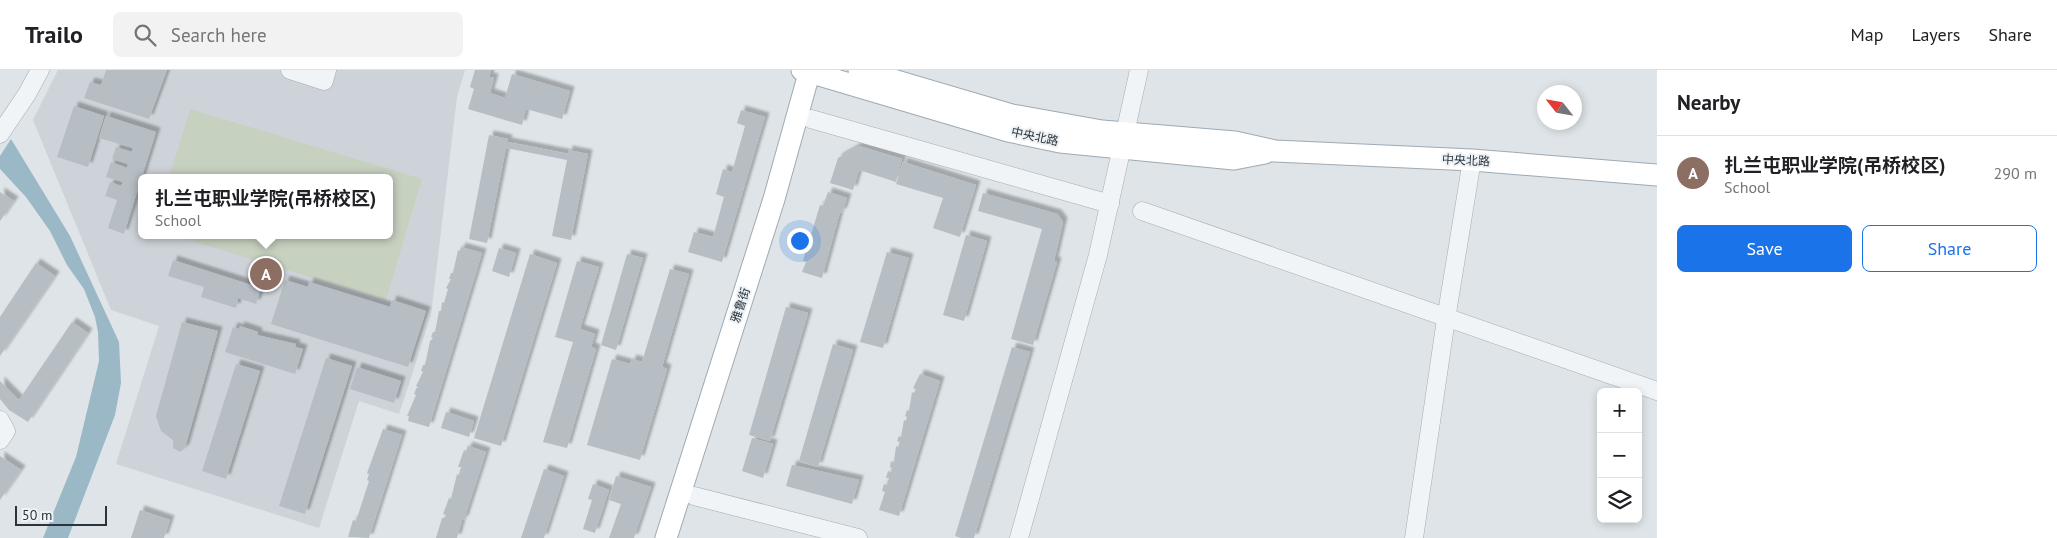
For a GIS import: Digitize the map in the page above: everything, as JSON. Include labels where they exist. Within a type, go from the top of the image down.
[{"type":"main road","name":"中央北路","points":[[859,70],[1012,115],[1125,141]]},
{"type":"main road","name":"中央北路","points":[[813,72],[1008,131],[1060,142],[1235,142],[1275,151],[1472,160],[1657,175]]},
{"type":"main road","name":"雅鲁街","points":[[680,538],[787,203],[811,119],[813,72]]},
{"type":"main road","name":"雅鲁街","points":[[666,538],[813,72]]},
{"type":"street","points":[[0,134],[27,94],[40,70]]},
{"type":"street","points":[[290,70],[324,81],[327,70]]},
{"type":"street","points":[[1019,538],[1110,204],[1139,70]]},
{"type":"street","points":[[811,119],[1110,204]]},
{"type":"street","points":[[1414,538],[1446,319],[1472,160]]},
{"type":"street","points":[[1142,211],[1446,319],[1657,391]]},
{"type":"street","points":[[0,420],[6,431],[0,440]]},
{"type":"street","points":[[694,496],[858,538]]},
{"type":"shaded area","points":[[58,70],[465,70],[457,97],[431,315],[412,375],[399,414],[359,401],[319,528],[116,464],[159,326],[111,310],[33,120]]},
{"type":"green space","points":[[190,109],[422,179],[386,300],[185,239],[393,239],[393,174],[170,174]]},
{"type":"water","points":[[11,139],[70,236],[119,342],[121,383],[115,415],[68,538],[43,538],[76,457],[99,361],[98,332],[95,317],[84,289],[67,265],[50,231],[26,197],[0,169],[0,156]]},
{"type":"building","points":[[106,70],[167,70],[149,119],[84,98],[90,82],[101,85]]},
{"type":"building","points":[[475,70],[491,70],[489,77],[494,78],[490,93],[505,98],[512,74],[570,91],[562,119],[526,109],[522,125],[468,109],[474,89],[470,87]]},
{"type":"building","points":[[74,106],[104,116],[88,167],[57,157]]},
{"type":"building","points":[[741,110],[765,117],[722,262],[688,252],[694,232],[713,237],[724,197],[716,194],[723,169],[732,172],[745,126],[737,123]]},
{"type":"building","points":[[106,116],[156,132],[143,174],[138,174],[138,189],[124,234],[108,228],[117,200],[105,196],[110,182],[121,186],[123,182],[106,177],[111,162],[127,168],[128,164],[112,159],[116,147],[132,152],[133,148],[99,138]]},
{"type":"building","points":[[489,135],[508,139],[507,142],[568,154],[568,150],[588,154],[571,240],[552,236],[567,160],[506,148],[487,243],[469,239]]},
{"type":"building","points":[[859,146],[902,159],[896,182],[859,170],[853,190],[830,183],[838,158]]},
{"type":"building","points":[[903,162],[976,185],[960,237],[933,228],[943,198],[896,184]]},
{"type":"building","points":[[0,192],[14,201],[0,221]]},
{"type":"building","points":[[828,192],[847,198],[842,213],[840,212],[822,278],[802,272],[806,262],[803,261],[820,205],[823,206]]},
{"type":"building","points":[[983,193],[1057,214],[1063,222],[1054,261],[1057,262],[1033,345],[1011,339],[1042,229],[978,211]]},
{"type":"building","points":[[966,235],[987,241],[964,321],[943,315]]},
{"type":"building","points":[[461,247],[482,253],[429,427],[408,421],[409,416],[407,416],[416,395],[414,394],[418,387],[416,386],[423,372],[421,371],[423,365],[425,365],[430,341],[433,338],[431,337],[433,332],[435,332],[439,311],[441,311],[442,302],[444,303],[448,289],[446,288],[451,279],[449,279],[451,273],[453,273],[458,250],[460,251]]},
{"type":"building","points":[[499,248],[516,253],[509,277],[492,271]]},
{"type":"building","points":[[887,252],[909,258],[883,348],[860,342]]},
{"type":"building","points":[[530,254],[557,263],[501,446],[474,438]]},
{"type":"building","points":[[627,254],[643,258],[616,350],[601,345]]},
{"type":"building","points":[[173,260],[261,288],[256,304],[238,298],[236,308],[201,297],[204,287],[168,276]]},
{"type":"building","points":[[577,261],[599,267],[580,329],[595,334],[591,347],[596,349],[567,448],[543,442],[573,342],[555,337]]},
{"type":"building","points":[[36,263],[55,276],[0,356],[0,317]]},
{"type":"building","points":[[670,269],[689,274],[662,367],[667,369],[640,460],[587,445],[612,359],[630,364],[632,359],[642,362]]},
{"type":"building","points":[[285,280],[308,287],[309,282],[390,307],[392,300],[426,311],[408,367],[271,324]]},
{"type":"building","points":[[786,307],[808,313],[770,441],[749,435]]},
{"type":"building","points":[[72,322],[88,333],[28,422],[9,410],[0,399],[0,381],[19,400]]},
{"type":"building","points":[[182,322],[218,331],[185,448],[180,452],[173,448],[173,440],[161,431],[156,416]]},
{"type":"building","points":[[240,326],[258,332],[257,335],[296,344],[295,347],[303,349],[295,374],[225,352],[233,327],[239,329]]},
{"type":"building","points":[[833,344],[853,350],[818,467],[799,461]]},
{"type":"building","points":[[1012,347],[1030,352],[974,538],[961,538],[955,536]]},
{"type":"building","points":[[326,358],[352,366],[305,514],[279,506]]},
{"type":"building","points":[[236,364],[260,371],[226,479],[202,471]]},
{"type":"building","points":[[357,367],[401,381],[394,403],[350,389]]},
{"type":"building","points":[[920,374],[940,381],[899,516],[879,510],[885,492],[882,491],[884,484],[887,485],[888,471],[891,472],[891,461],[894,462],[896,446],[898,447],[900,442],[897,441],[899,436],[901,437],[904,420],[906,421],[907,417],[905,416],[907,410],[909,411],[912,392],[914,393],[916,389],[913,388]]},
{"type":"building","points":[[446,412],[474,421],[469,437],[441,428]]},
{"type":"building","points":[[383,429],[402,435],[369,538],[348,537],[353,520],[356,521],[369,481],[367,480],[369,474],[367,473]]},
{"type":"building","points":[[752,438],[773,444],[763,478],[742,471]]},
{"type":"building","points":[[468,446],[486,452],[464,520],[462,520],[457,538],[436,538],[442,518],[445,518],[446,515],[443,514],[449,498],[451,499],[457,474],[459,475],[461,467],[458,467],[464,450],[466,451]]},
{"type":"building","points":[[0,456],[21,470],[0,500]]},
{"type":"building","points":[[792,465],[859,480],[852,504],[786,486]]},
{"type":"building","points":[[544,469],[564,476],[544,538],[521,538]]},
{"type":"building","points":[[616,476],[651,487],[634,538],[609,538],[621,504],[609,500]]},
{"type":"building","points":[[593,484],[609,490],[595,533],[583,529],[592,500],[588,499]]},
{"type":"building","points":[[140,510],[170,520],[164,538],[131,538]]},
{"type":"place","name":"扎兰屯职业学院(吊桥校区)","points":[[266,274]]}]
